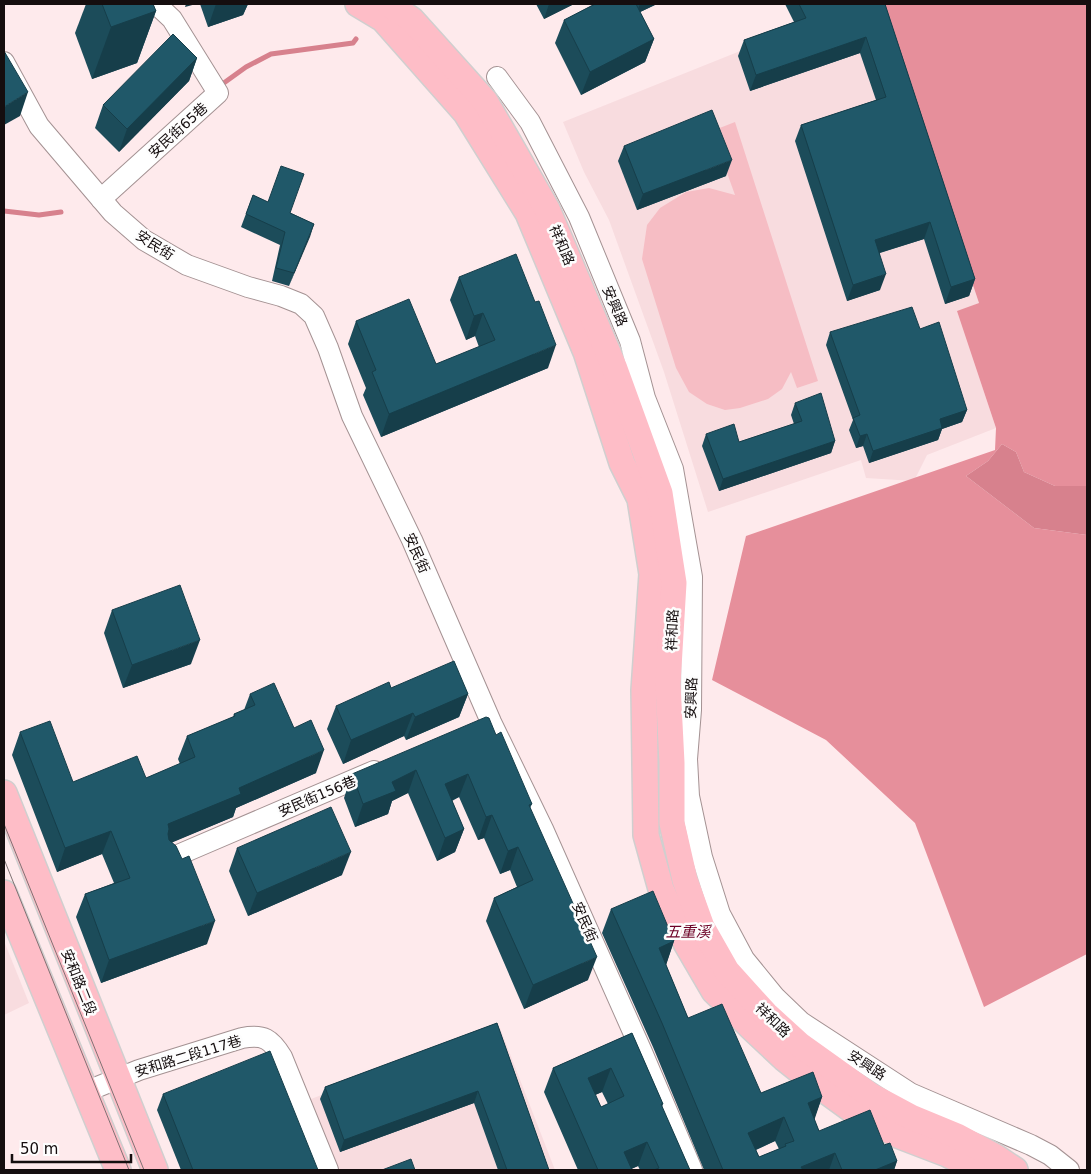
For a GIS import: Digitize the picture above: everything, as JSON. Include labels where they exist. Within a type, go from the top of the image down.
[{"type":"main road","name":"祥和路","points":[[358,4],[383,19],[466,113],[528,213],[586,352],[622,462],[640,499],[652,574],[644,690],[646,835],[661,889],[686,943],[714,990],[785,1059],[859,1115],[900,1136],[947,1154],[978,1170]]},
{"type":"main road","name":"祥和路","points":[[389,4],[412,20],[485,101],[547,209],[615,369],[660,493],[674,583],[668,684],[672,763],[672,823],[685,880],[702,927],[727,971],[766,1014],[800,1045],[870,1095],[911,1117],[956,1136],[994,1156],[1014,1170]]},
{"type":"main road","name":"安和路二段","points":[[4,793],[155,1170]]},
{"type":"main road","points":[[4,893],[118,1170]]},
{"type":"street","name":"安民街65巷","points":[[101,199],[218,93],[172,20],[156,4]]},
{"type":"street","name":"安民街","points":[[4,62],[39,126],[113,213],[144,240],[187,265],[301,304],[314,316],[328,348],[352,416],[412,540],[482,725],[547,838],[692,1170]]},
{"type":"street","name":"安興路","points":[[497,77],[530,122],[579,217],[630,341],[645,398],[673,469],[692,577],[691,701],[687,759],[689,796],[702,857],[720,914],[744,959],[775,997],[801,1022],[910,1093],[1031,1145],[1050,1155],[1069,1170]]},
{"type":"street","name":"安民街156巷","points":[[171,858],[392,764]]},
{"type":"street","name":"安和路二段117巷","points":[[85,1092],[118,1078],[242,1038],[254,1036],[266,1038],[275,1045],[282,1057],[328,1170]]},
{"type":"shaded area","points":[[858,4],[879,4],[979,303],[958,312],[996,428],[927,455],[914,481],[866,478],[861,460],[708,512],[664,372],[609,220],[584,172],[563,122]]},
{"type":"shaded area","points":[[879,4],[1087,4],[1087,486],[1055,486],[1024,472],[1016,452],[1002,444],[988,461],[966,476],[1034,528],[1087,535],[1087,954],[984,1007],[915,823],[826,740],[712,680],[746,536],[995,450],[996,428],[957,311],[979,303]]},
{"type":"shaded area","points":[[735,122],[818,381],[797,388],[791,372],[782,389],[768,399],[740,408],[725,410],[707,404],[689,392],[676,368],[642,259],[647,225],[660,208],[686,192],[709,188],[735,195],[712,131]]},
{"type":"shaded area","points":[[1002,444],[1016,452],[1024,472],[1055,486],[1087,486],[1087,535],[1034,528],[966,476],[988,461]]},
{"type":"shaded area","points":[[4,941],[29,1003],[4,1015]]},
{"type":"shaded area","points":[[500,1028],[555,1170],[312,1170],[287,1108]]},
{"type":"building","points":[[102,4],[153,4],[156,11],[111,27]]},
{"type":"building","points":[[595,4],[636,4],[654,39],[590,72],[564,20]]},
{"type":"building","points":[[799,4],[885,4],[975,279],[951,287],[930,222],[875,240],[886,274],[853,285],[801,125],[886,97],[866,37],[756,75],[744,40],[806,18]]},
{"type":"building","points":[[173,34],[197,58],[127,129],[103,105]]},
{"type":"building","points":[[4,51],[28,92],[4,107]]},
{"type":"building","points":[[712,110],[732,160],[643,194],[624,146]]},
{"type":"building","points":[[281,166],[304,174],[290,213],[314,224],[294,273],[276,268],[285,232],[246,214],[253,195],[268,202]]},
{"type":"building","points":[[516,254],[535,302],[539,301],[556,345],[389,414],[372,372],[376,370],[356,321],[409,299],[436,364],[495,340],[483,313],[474,316],[459,277]]},
{"type":"building","points":[[912,307],[920,329],[939,322],[967,410],[940,419],[942,428],[873,451],[867,434],[860,436],[853,418],[860,415],[830,332]]},
{"type":"building","points":[[821,393],[835,441],[723,479],[706,434],[734,424],[739,442],[802,421],[795,403]]},
{"type":"building","points":[[180,585],[200,640],[132,665],[112,610]]},
{"type":"building","points":[[454,661],[468,694],[415,717],[413,713],[351,740],[336,706],[389,682],[391,688]]},
{"type":"building","points":[[274,683],[294,728],[311,720],[324,750],[239,788],[241,794],[168,824],[169,840],[176,846],[182,859],[189,856],[215,921],[109,960],[85,894],[130,878],[111,831],[65,848],[20,732],[50,721],[73,782],[137,756],[146,778],[195,757],[187,736],[235,716],[234,714],[255,705],[250,694]]},
{"type":"building","points":[[486,717],[489,718],[496,735],[501,732],[532,804],[529,805],[597,957],[533,985],[494,898],[533,880],[518,847],[508,851],[492,815],[486,817],[468,774],[445,784],[464,829],[445,838],[416,770],[392,782],[396,791],[363,804],[352,774]]},
{"type":"building","points":[[331,807],[351,852],[257,893],[237,848]]},
{"type":"building","points":[[653,891],[674,941],[659,948],[688,1018],[722,1004],[761,1093],[813,1072],[822,1097],[808,1103],[819,1131],[870,1110],[884,1145],[890,1143],[897,1161],[875,1170],[842,1170],[835,1153],[801,1167],[803,1170],[723,1170],[662,1023],[611,909]],"holes":[[[784,1117],[794,1141],[759,1157],[748,1133]]]},
{"type":"building","points":[[497,1023],[549,1170],[507,1170],[478,1091],[344,1140],[325,1087]]},
{"type":"building","points":[[632,1033],[690,1170],[654,1170],[659,1168],[647,1142],[624,1152],[632,1170],[598,1170],[553,1068]],"holes":[[[611,1068],[624,1096],[601,1107],[588,1078]]]},
{"type":"building","points":[[270,1051],[318,1170],[193,1170],[163,1094]]},
{"type":"building","points":[[411,1159],[415,1170],[382,1170]]},
{"type":"waterway","points":[[221,85],[246,67],[271,54],[353,43],[356,39]]},
{"type":"waterway","points":[[4,211],[39,215],[61,212]]},
{"type":"tram line","points":[[4,824],[144,1170]]},
{"type":"tram line","points":[[4,859],[129,1170]]},
{"type":"water label","name":"五重溪","points":[[688,932]]}]
